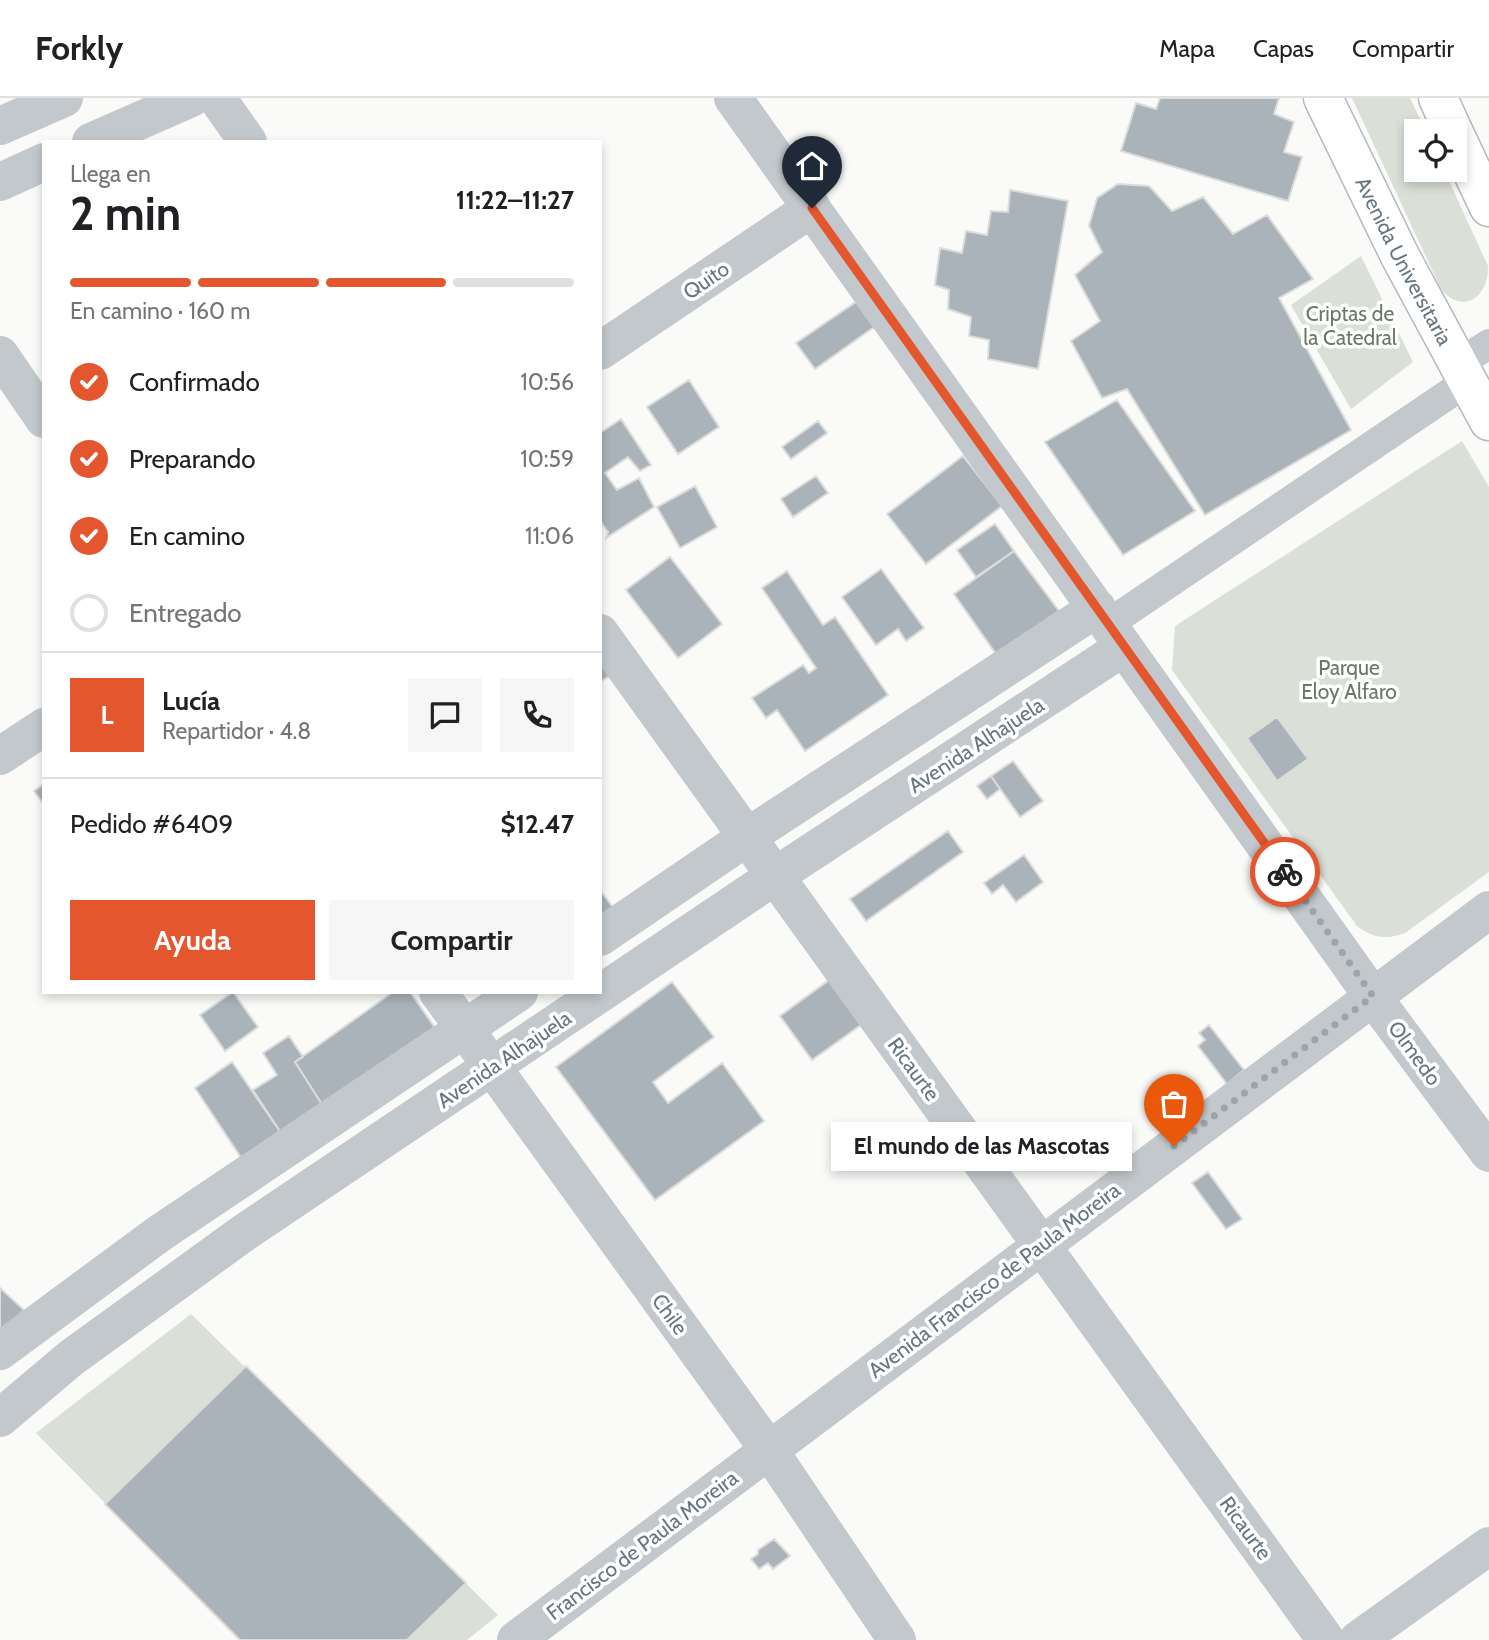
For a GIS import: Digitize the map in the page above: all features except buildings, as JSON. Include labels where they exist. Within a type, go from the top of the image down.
[{"type":"main road","name":"Avenida Universitaria","points":[[1323,98],[1400,256],[1478,383]]},
{"type":"main road","points":[[1438,98],[1448,119]]},
{"type":"main road","points":[[1467,160],[1489,207]]},
{"type":"street","points":[[0,125],[64,98]]},
{"type":"street","points":[[96,140],[191,98]]},
{"type":"street","points":[[217,98],[247,140]]},
{"type":"street","name":"Olmedo","points":[[733,98],[1373,996],[1489,1153]]},
{"type":"street","points":[[0,182],[42,163]]},
{"type":"street","name":"Quito","points":[[602,350],[812,208]]},
{"type":"street","points":[[0,355],[42,416]]},
{"type":"street","points":[[602,936],[747,837],[1110,626],[1478,383]]},
{"type":"street","name":"Avenida Alhajuela","points":[[602,993],[775,876],[1110,626]]},
{"type":"street","name":"Ricaurte","points":[[602,636],[1326,1640]]},
{"type":"street","points":[[0,756],[42,728]]},
{"type":"street","name":"Avenida Francisco de Paula Moreira","points":[[769,1450],[1489,910]]},
{"type":"street","name":"Chile","points":[[439,994],[769,1450],[897,1640]]},
{"type":"street","points":[[0,1351],[160,1233],[516,994]]},
{"type":"street","name":"Avenida Alhajuela","points":[[0,1418],[71,1358],[159,1292],[600,994]]},
{"type":"street","name":"Francisco de Paula Moreira","points":[[516,1640],[769,1450]]},
{"type":"street","points":[[1358,1640],[1489,1546]]},
{"type":"green space","points":[[1352,98],[1410,98],[1420,119],[1404,119],[1404,182],[1450,182],[1488,266],[1484,287],[1473,299],[1457,301],[1441,289]]},
{"type":"green space","name":"Criptas de la Catedral","points":[[1361,256],[1413,362],[1351,409],[1291,305]]},
{"type":"green space","name":"Parque Eloy Alfaro","points":[[1462,441],[1489,487],[1489,872],[1405,933],[1380,937],[1357,926],[1172,670],[1175,626]]},
{"type":"green space","points":[[191,1314],[498,1615],[467,1640],[240,1640],[36,1433]]},
{"type":"way so far","points":[[1174,1146],[1373,996],[1285,872]]},
{"type":"place","name":"El mundo de las Mascotas","points":[[1174,1146]]},
{"type":"route","points":[[812,208],[1285,872]]}]
